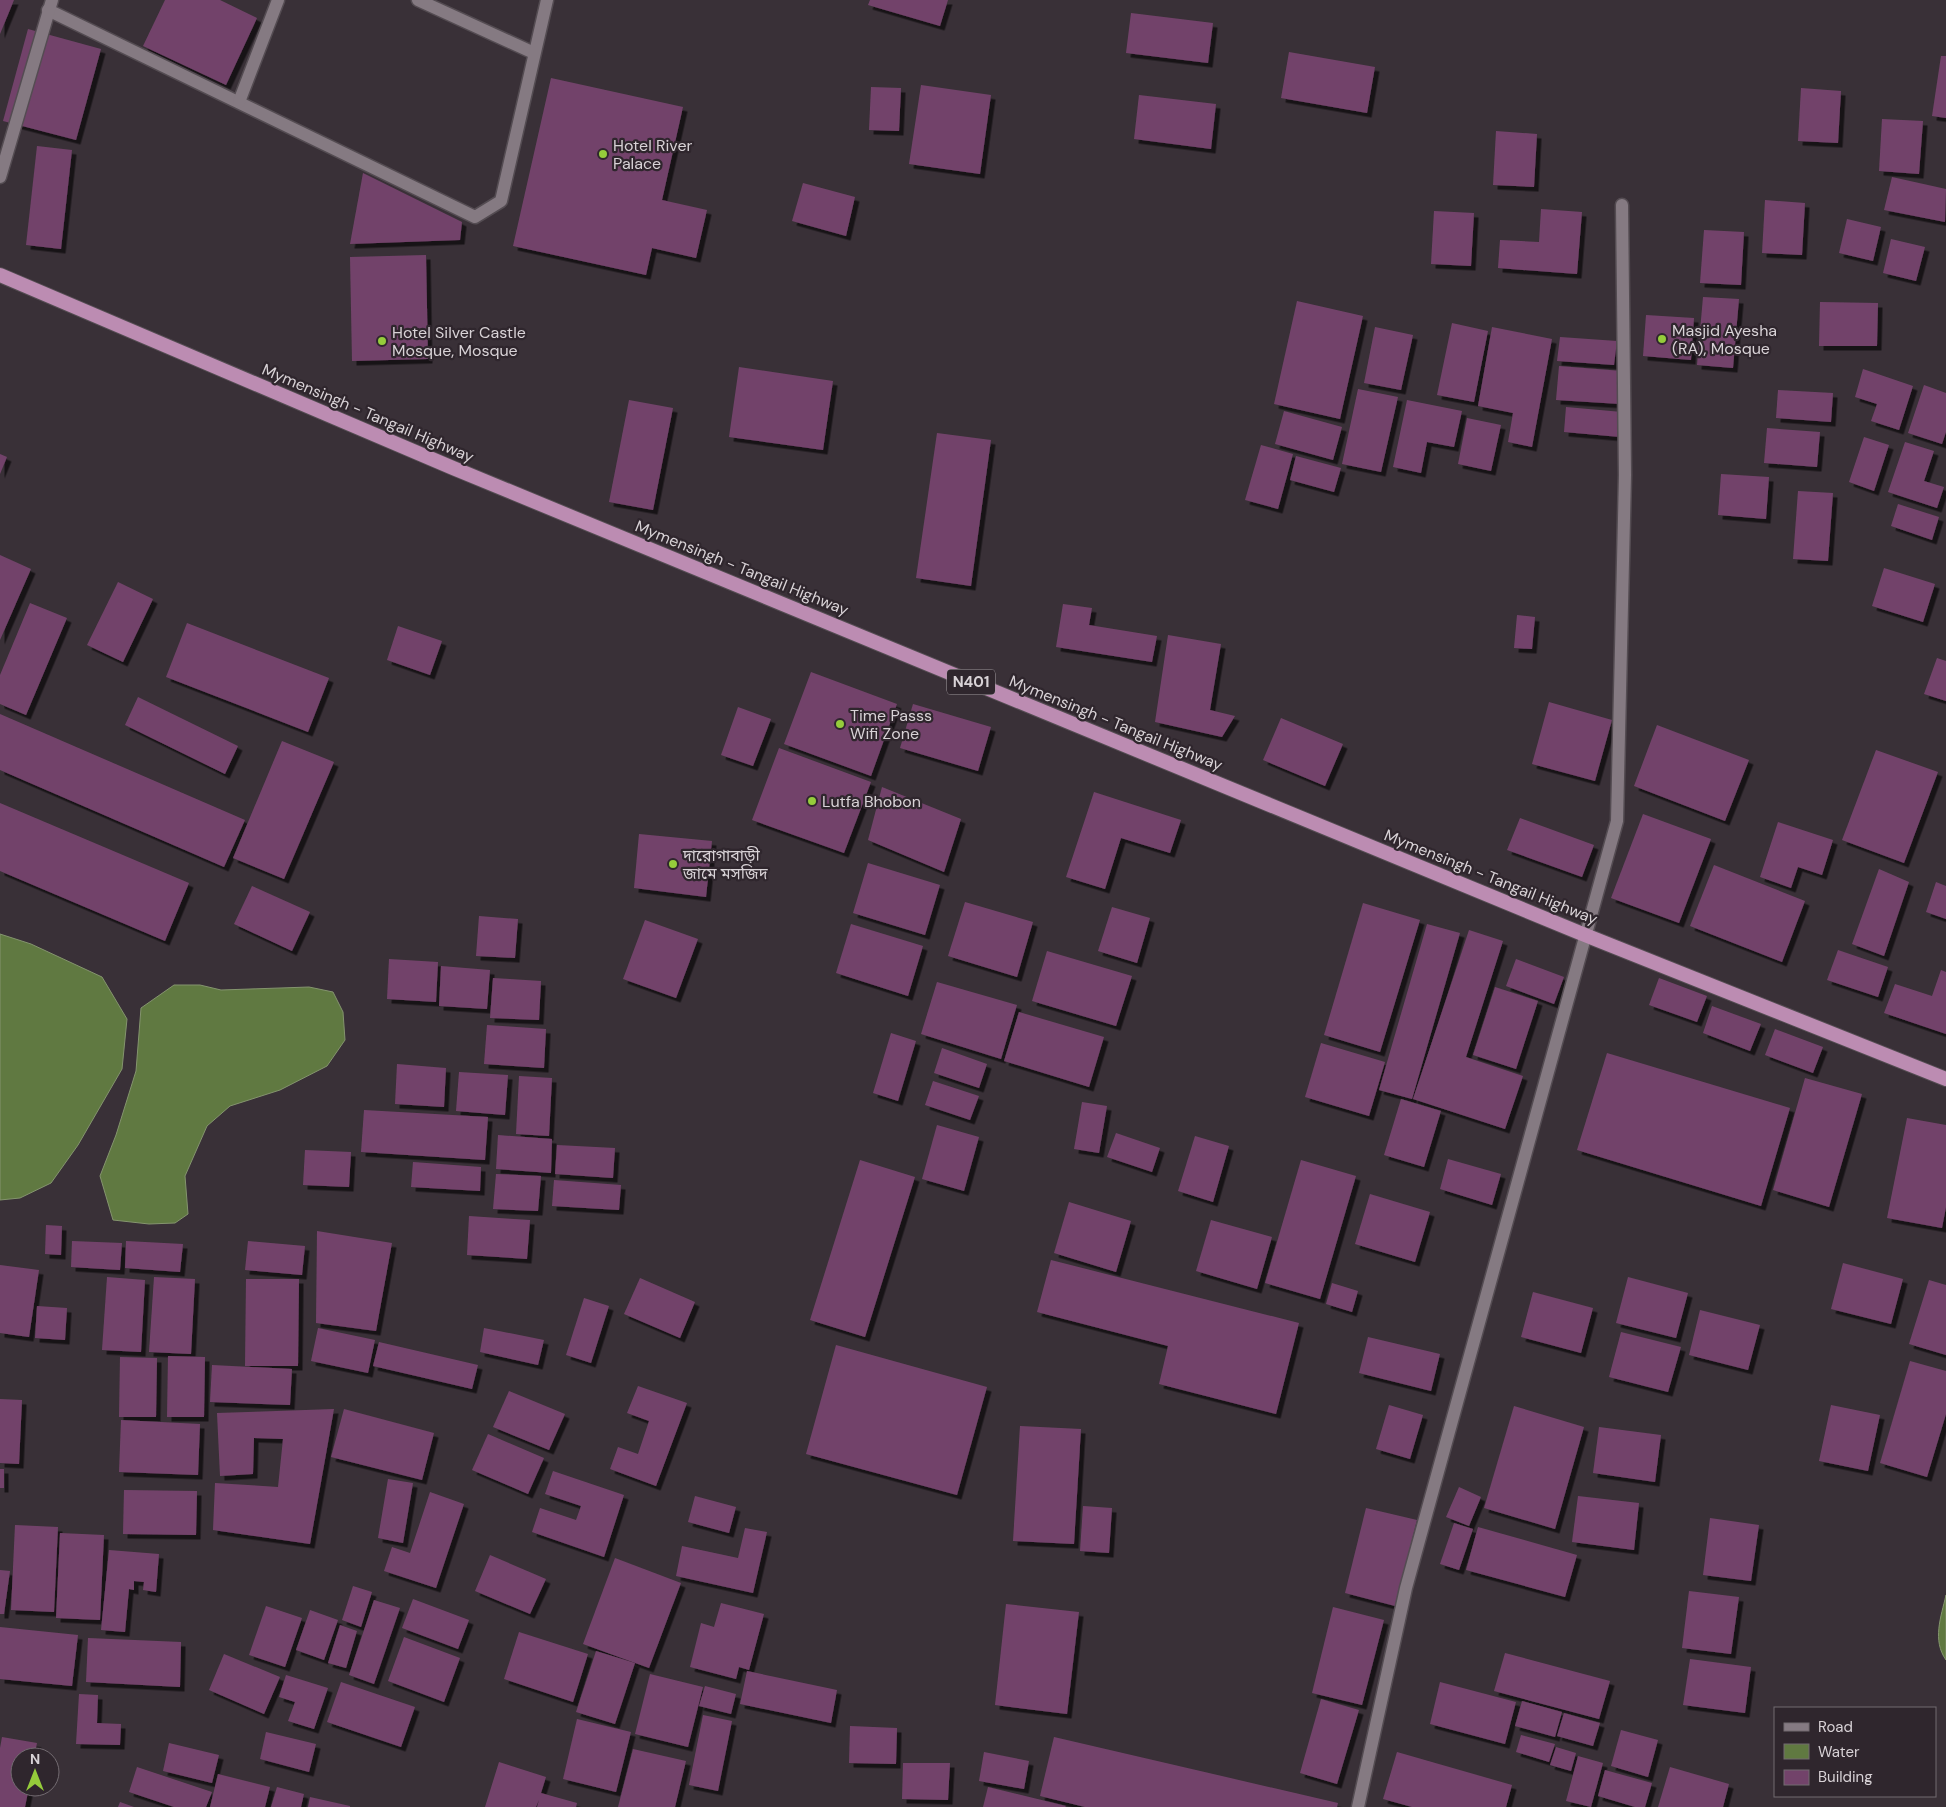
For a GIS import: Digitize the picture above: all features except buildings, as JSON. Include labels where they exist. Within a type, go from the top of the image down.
[{"type":"highway","name":"Mymensingh - Tangail Highway","points":[[0,274],[453,468],[1585,935],[1946,1079]]},
{"type":"street","points":[[239,102],[278,0]]},
{"type":"street","points":[[418,0],[534,52]]},
{"type":"street","points":[[0,177],[50,5],[239,102],[475,217],[501,201],[547,0]]},
{"type":"street","points":[[1358,1807],[1406,1588],[1617,821],[1625,476],[1622,205]]},
{"type":"water","points":[[0,934],[31,944],[102,977],[127,1019],[122,1069],[78,1145],[51,1183],[20,1198],[0,1200]]},
{"type":"water","points":[[174,985],[200,985],[221,990],[309,987],[333,992],[343,1012],[345,1040],[327,1066],[280,1090],[230,1106],[207,1126],[185,1176],[188,1214],[175,1223],[149,1224],[113,1220],[100,1176],[116,1135],[136,1071],[141,1008]]},
{"type":"water","points":[[1946,1595],[1946,1660],[1939,1644],[1939,1628]]},
{"type":"place","name":"Hotel River Palace","points":[[603,154]]},
{"type":"place","name":"Masjid Ayesha (RA), Mosque","points":[[1662,339]]},
{"type":"place","name":"Hotel Silver Castle Mosque, Mosque","points":[[382,341]]},
{"type":"place","name":"Time Passs Wifi Zone","points":[[840,724]]},
{"type":"place","name":"Lutfa Bhobon","points":[[812,801]]},
{"type":"place","name":"দারোগাবাড়ী জামে মসজিদ","points":[[673,864]]}]
